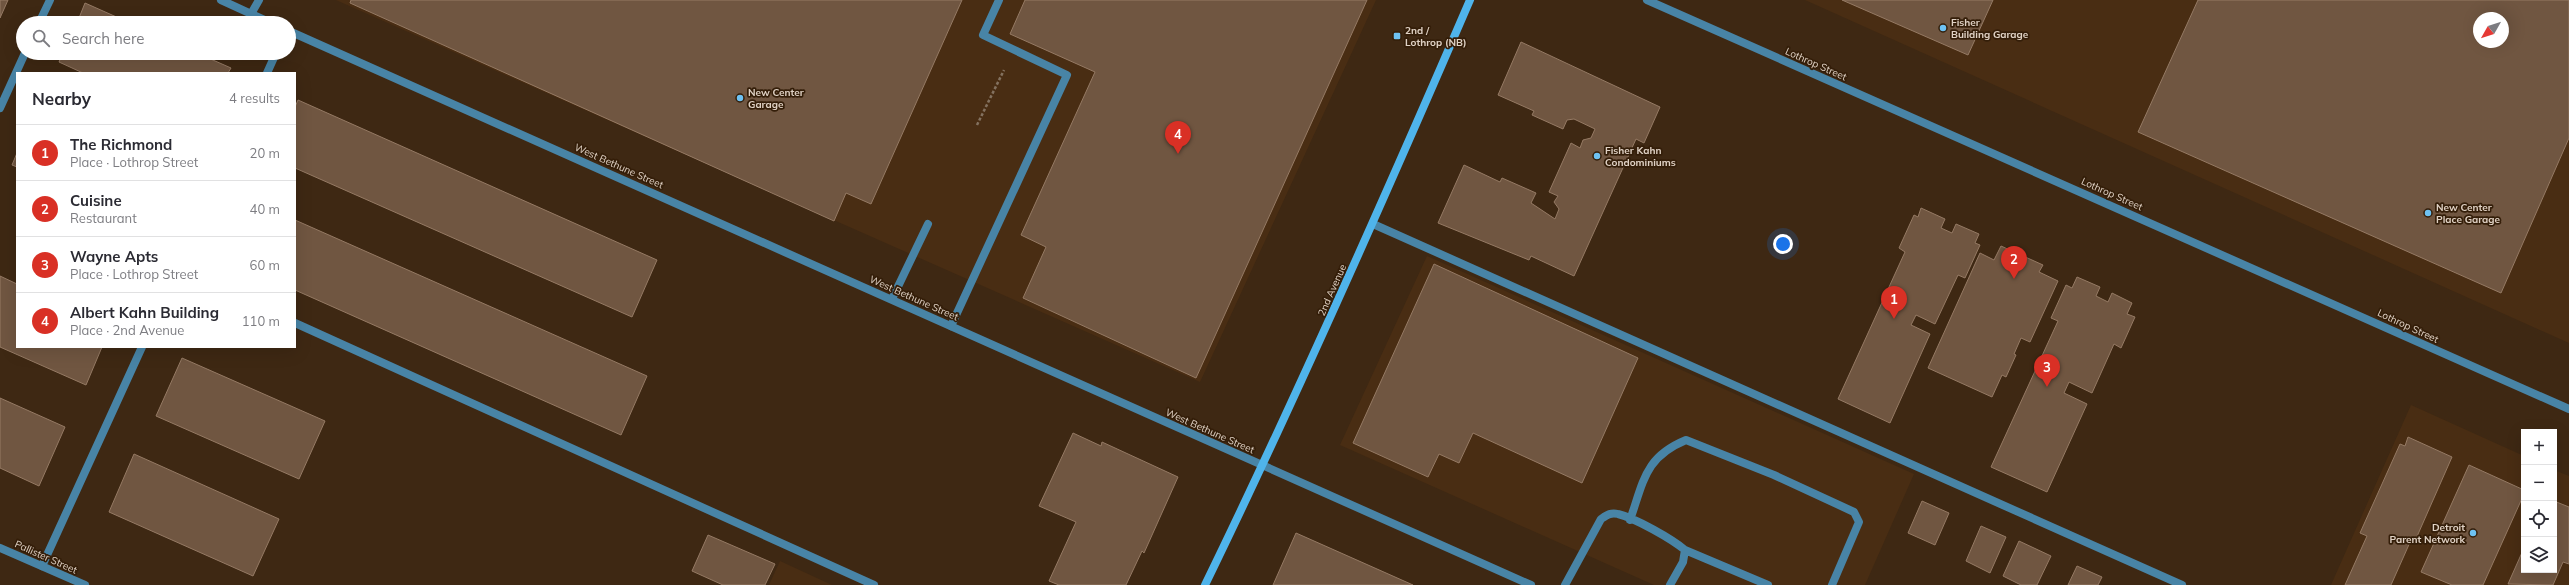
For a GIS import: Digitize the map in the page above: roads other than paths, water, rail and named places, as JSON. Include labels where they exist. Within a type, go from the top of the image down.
[{"type":"street","points":[[42,16],[50,0]]},
{"type":"street","points":[[221,0],[256,16]]},
{"type":"street","points":[[251,14],[259,0]]},
{"type":"street","points":[[951,326],[1067,75],[982,35],[999,0]]},
{"type":"street","name":"2nd Avenue","points":[[1205,585],[1263,465],[1373,224],[1470,0]]},
{"type":"street","name":"Lothrop Street","points":[[1647,0],[2569,409]]},
{"type":"street","name":"West Bethune Street","points":[[296,34],[1531,585]]},
{"type":"street","points":[[16,72],[22,60]]},
{"type":"street","points":[[267,72],[273,60]]},
{"type":"street","points":[[0,108],[16,73]]},
{"type":"street","points":[[892,299],[928,224]]},
{"type":"street","points":[[1373,224],[2182,585]]},
{"type":"street","points":[[296,323],[874,585]]},
{"type":"street","points":[[42,566],[142,348]]},
{"type":"street","points":[[1630,520],[1648,467],[1667,448],[1686,440],[1774,475],[1854,512],[1859,522],[1832,585]]},
{"type":"street","points":[[1565,585],[1601,519],[1608,514],[1619,514],[1674,540],[1685,550],[1768,585]]},
{"type":"street","name":"Pallister Street","points":[[0,548],[84,585]]},
{"type":"street","points":[[1670,585],[1683,562],[1685,550]]},
{"type":"place","name":"Fisher Building Garage","points":[[1943,28]]},
{"type":"place","name":"2nd / Lothrop (NB)","points":[[1397,36]]},
{"type":"place","name":"New Center Garage","points":[[740,98]]},
{"type":"place","name":"Albert Kahn Building","points":[[1178,154]]},
{"type":"place","name":"Fisher Kahn Condominiums","points":[[1597,156]]},
{"type":"place","name":"New Center Place Garage","points":[[2428,213]]},
{"type":"place","name":"Cuisine","points":[[2014,279]]},
{"type":"place","name":"The Richmond","points":[[1894,319]]},
{"type":"place","name":"Wayne Apts","points":[[2047,387]]},
{"type":"place","name":"Detroit Parent Network","points":[[2473,533]]}]
